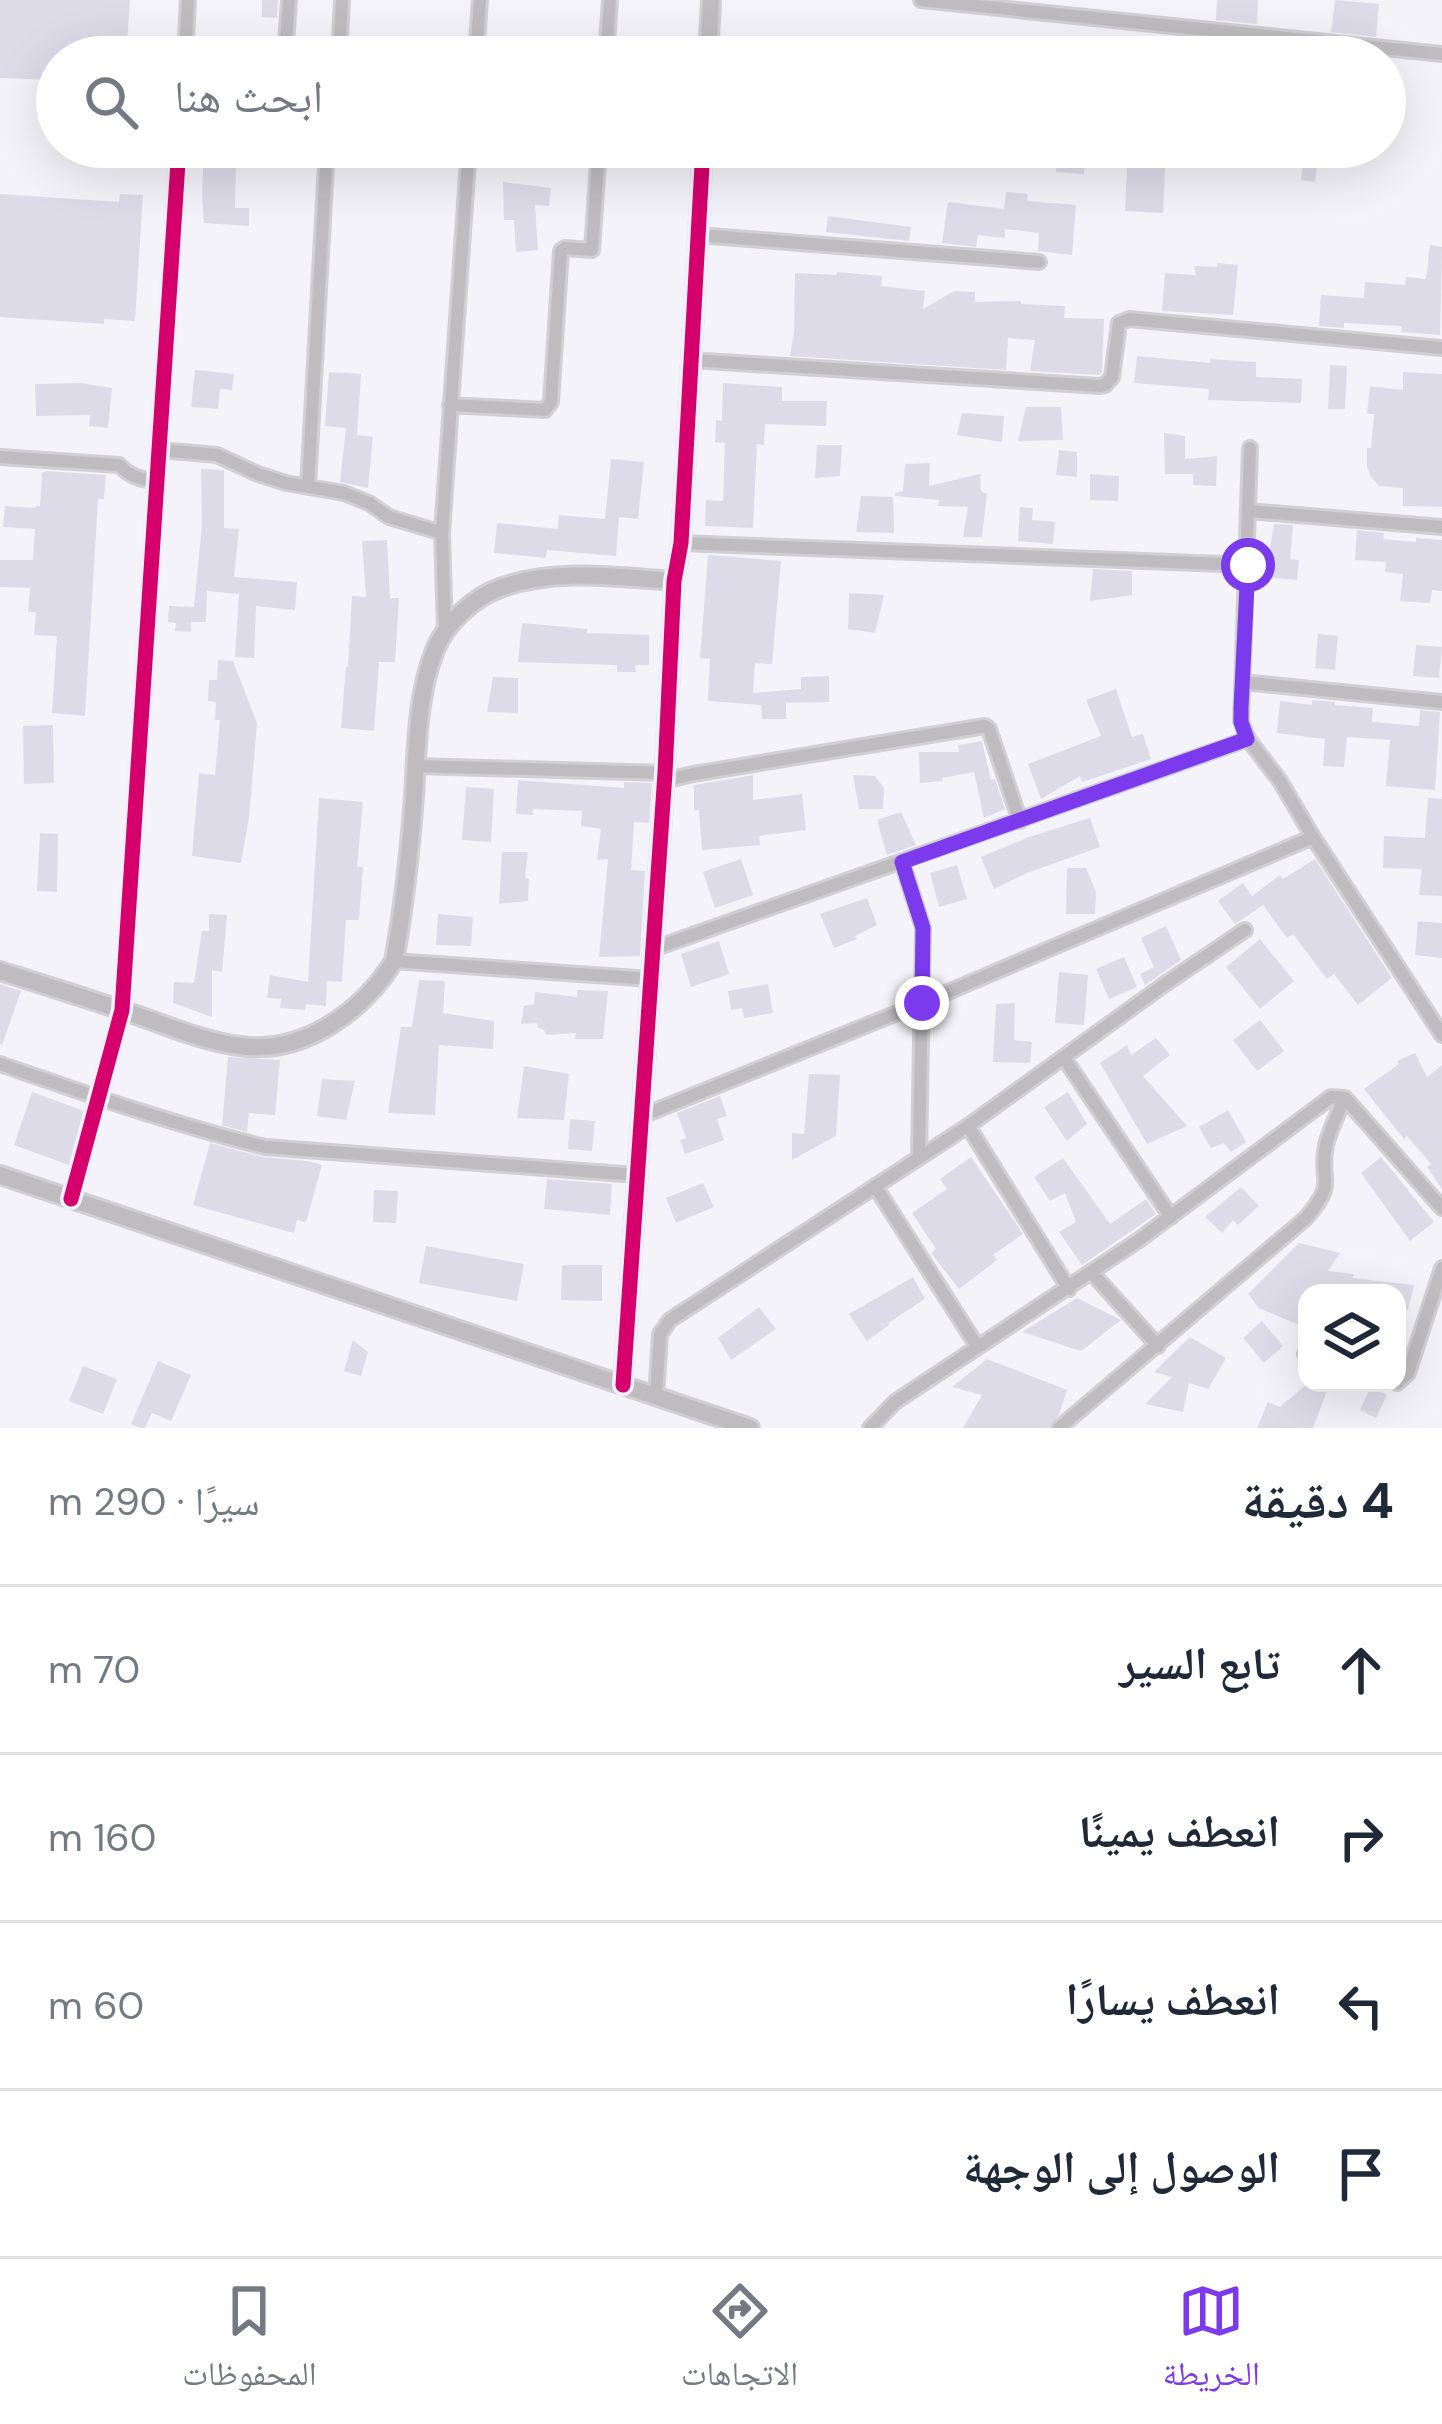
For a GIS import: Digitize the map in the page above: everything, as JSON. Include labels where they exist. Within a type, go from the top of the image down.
[{"type":"street","points":[[186,36],[188,0]]},
{"type":"street","points":[[286,36],[289,0]]},
{"type":"street","points":[[340,36],[342,0]]},
{"type":"street","points":[[477,36],[480,0]]},
{"type":"street","points":[[607,36],[610,0]]},
{"type":"street","points":[[709,36],[711,0]]},
{"type":"street","points":[[921,0],[1268,36]]},
{"type":"street","points":[[1406,50],[1442,54]]},
{"type":"street","points":[[70,1199],[122,1010],[178,168]]},
{"type":"street","points":[[308,487],[326,168]]},
{"type":"street","points":[[446,630],[442,533],[467,168]]},
{"type":"street","points":[[450,405],[530,411],[545,410],[551,401],[561,251],[592,250],[598,168]]},
{"type":"street","points":[[622,1385],[674,581],[681,543],[702,168]]},
{"type":"street","points":[[698,235],[1039,262]]},
{"type":"street","points":[[690,361],[1100,386],[1112,377],[1119,323],[1129,319],[1442,348]]},
{"type":"street","points":[[1250,448],[1241,722],[1247,739],[1280,781],[1442,1035]]},
{"type":"street","points":[[160,450],[218,455],[257,474],[344,493],[389,517],[442,533]]},
{"type":"street","points":[[0,457],[118,465],[141,480],[158,481]]},
{"type":"street","points":[[1249,511],[1442,527]]},
{"type":"street","points":[[681,543],[1248,565]]},
{"type":"street","points":[[0,971],[243,1047],[287,1044],[319,1033],[357,1005],[394,961],[410,856],[424,690],[446,630],[494,590],[518,582],[578,575],[674,581]]},
{"type":"street","points":[[1242,682],[1442,702]]},
{"type":"street","points":[[416,766],[664,777],[985,726],[1020,821]]},
{"type":"street","points":[[652,949],[1247,739]]},
{"type":"street","points":[[642,1116],[1312,837]]},
{"type":"street","points":[[902,862],[923,928],[920,1156]]},
{"type":"street","points":[[656,1396],[660,1334],[670,1320],[968,1126],[1245,930]]},
{"type":"street","points":[[394,961],[650,979]]},
{"type":"street","points":[[1064,1058],[1171,1217]]},
{"type":"street","points":[[0,1064],[265,1147],[636,1175]]},
{"type":"street","points":[[870,1428],[895,1402],[1092,1273],[1331,1097],[1345,1098],[1442,1208]]},
{"type":"street","points":[[1059,1428],[1306,1218],[1323,1198],[1328,1181],[1327,1141],[1345,1098]]},
{"type":"street","points":[[968,1126],[1070,1288]]},
{"type":"street","points":[[0,1175],[750,1428]]},
{"type":"street","points":[[875,1186],[976,1346]]},
{"type":"street","points":[[1406,1375],[1442,1268]]},
{"type":"street","points":[[1092,1273],[1158,1346]]},
{"type":"building","points":[[0,0],[130,0],[127,36],[36,36],[36,79],[0,78]]},
{"type":"building","points":[[262,0],[278,0],[277,18],[262,17]]},
{"type":"building","points":[[1217,0],[1258,0],[1257,24],[1216,20]]},
{"type":"building","points":[[1335,0],[1379,4],[1376,36],[1331,32]]},
{"type":"building","points":[[203,168],[236,168],[235,208],[249,208],[249,226],[204,223]]},
{"type":"building","points":[[1056,168],[1084,168],[1084,174],[1056,172]]},
{"type":"building","points":[[1127,168],[1165,168],[1163,213],[1125,211]]},
{"type":"building","points":[[1302,168],[1317,168],[1315,182],[1301,180]]},
{"type":"building","points":[[503,182],[551,188],[549,206],[535,205],[538,250],[516,252],[514,220],[504,220]]},
{"type":"building","points":[[1006,192],[1028,194],[1027,201],[1076,205],[1072,255],[1038,251],[1039,233],[1005,229],[1005,238],[978,235],[976,247],[942,243],[948,202],[1004,209]]},
{"type":"building","points":[[0,194],[119,202],[120,194],[143,195],[135,321],[104,319],[104,324],[0,317]]},
{"type":"building","points":[[828,216],[911,227],[909,241],[826,232]]},
{"type":"building","points":[[1430,245],[1442,247],[1440,335],[1401,332],[1402,326],[1319,326],[1321,295],[1364,298],[1365,282],[1405,285],[1406,277],[1426,279]]},
{"type":"building","points":[[1217,263],[1238,265],[1233,315],[1162,311],[1165,273],[1196,275],[1194,266],[1217,267]]},
{"type":"building","points":[[795,273],[882,276],[881,286],[925,291],[923,309],[954,291],[975,292],[975,302],[1065,306],[1064,318],[1104,319],[1102,372],[1030,371],[1035,340],[1008,338],[1006,370],[790,356]]},
{"type":"building","points":[[1137,356],[1256,362],[1256,377],[1302,379],[1301,403],[1208,400],[1209,389],[1134,383]]},
{"type":"building","points":[[1330,365],[1347,366],[1345,409],[1328,409]]},
{"type":"building","points":[[195,370],[234,374],[232,390],[220,389],[218,409],[191,407]]},
{"type":"building","points":[[329,372],[361,374],[357,435],[373,437],[368,488],[340,482],[346,428],[325,426]]},
{"type":"building","points":[[1403,372],[1442,374],[1442,507],[1403,506],[1403,488],[1379,486],[1367,467],[1374,414],[1367,414],[1370,386],[1403,390]]},
{"type":"building","points":[[723,383],[782,387],[782,401],[827,401],[826,426],[765,424],[764,445],[757,444],[753,528],[705,526],[706,500],[723,501],[725,443],[715,442],[716,420],[722,421]]},
{"type":"building","points":[[35,384],[112,388],[108,428],[89,426],[90,415],[36,416]]},
{"type":"building","points":[[1026,407],[1061,407],[1063,440],[1018,441]]},
{"type":"building","points":[[962,413],[1004,416],[1002,442],[957,435]]},
{"type":"building","points":[[1164,433],[1185,436],[1185,459],[1217,456],[1216,486],[1193,485],[1193,474],[1165,474]]},
{"type":"building","points":[[817,445],[842,445],[840,476],[815,478]]},
{"type":"building","points":[[1059,450],[1077,452],[1077,477],[1056,475]]},
{"type":"building","points":[[611,459],[644,462],[638,519],[619,517],[616,556],[547,550],[546,558],[494,553],[497,523],[558,529],[559,515],[605,519]]},
{"type":"building","points":[[930,463],[929,486],[980,474],[981,491],[987,494],[982,537],[963,537],[968,507],[895,496],[903,491],[905,464]]},
{"type":"building","points":[[201,469],[224,470],[224,528],[239,529],[234,577],[297,582],[295,610],[256,606],[254,658],[235,657],[239,594],[207,591],[206,622],[191,622],[191,632],[175,631],[176,623],[168,622],[169,606],[194,607],[202,525]]},
{"type":"building","points":[[42,473],[106,475],[104,499],[98,499],[85,716],[52,713],[57,636],[34,635],[36,612],[28,612],[30,588],[0,587],[0,560],[33,560],[35,529],[3,527],[5,506],[40,506]]},
{"type":"building","points":[[1090,474],[1119,476],[1118,501],[1090,500]]},
{"type":"building","points":[[861,496],[893,497],[894,533],[856,532]]},
{"type":"building","points":[[1020,507],[1033,508],[1032,520],[1055,522],[1053,544],[1018,541]]},
{"type":"building","points":[[1274,524],[1293,525],[1290,559],[1299,560],[1297,580],[1265,577]]},
{"type":"building","points":[[1357,530],[1384,533],[1383,539],[1442,540],[1442,591],[1432,590],[1430,603],[1400,601],[1403,574],[1385,572],[1386,562],[1355,560]]},
{"type":"building","points":[[387,540],[390,598],[399,598],[395,662],[379,662],[374,731],[341,728],[352,596],[366,597],[362,541]]},
{"type":"building","points":[[708,555],[781,561],[772,664],[755,663],[753,693],[801,689],[801,677],[829,676],[829,702],[786,703],[786,719],[762,719],[761,705],[708,701],[710,659],[700,658]]},
{"type":"building","points":[[1093,569],[1132,571],[1132,595],[1090,601]]},
{"type":"building","points":[[849,593],[884,595],[875,633],[848,629]]},
{"type":"building","points":[[522,623],[587,629],[587,633],[649,635],[649,665],[635,665],[636,672],[617,672],[617,665],[518,662]]},
{"type":"building","points":[[1318,634],[1338,636],[1335,670],[1315,668]]},
{"type":"building","points":[[1416,645],[1442,647],[1439,678],[1413,676]]},
{"type":"building","points":[[218,660],[233,661],[257,723],[241,863],[192,856],[199,773],[215,775],[220,720],[215,720],[216,702],[208,701],[209,680],[217,680]]},
{"type":"building","points":[[493,677],[518,678],[518,713],[487,712]]},
{"type":"building","points":[[1116,689],[1132,737],[1143,734],[1151,759],[1082,782],[1080,776],[1041,799],[1028,764],[1101,736],[1086,700]]},
{"type":"building","points":[[1312,700],[1373,708],[1372,722],[1419,726],[1420,710],[1440,712],[1435,790],[1386,786],[1390,740],[1347,737],[1344,767],[1323,766],[1325,739],[1277,733],[1280,701],[1312,705]]},
{"type":"building","points":[[53,725],[54,783],[24,784],[23,726]]},
{"type":"building","points":[[982,741],[991,780],[995,779],[1005,809],[984,818],[974,772],[920,783],[919,752],[959,752],[958,745]]},
{"type":"building","points":[[753,775],[753,800],[802,794],[806,830],[759,836],[760,845],[702,850],[694,785]]},
{"type":"building","points":[[853,775],[875,776],[884,788],[883,809],[859,809]]},
{"type":"building","points":[[518,780],[624,788],[624,782],[652,783],[649,823],[634,822],[631,870],[645,871],[640,956],[599,957],[608,859],[597,860],[601,829],[581,826],[582,811],[533,809],[533,815],[516,814]]},
{"type":"building","points":[[466,787],[494,789],[491,842],[462,840]]},
{"type":"building","points":[[319,798],[363,802],[357,867],[363,867],[359,920],[346,920],[342,982],[327,981],[326,1006],[280,1008],[281,999],[267,998],[270,975],[308,982]]},
{"type":"building","points":[[1428,798],[1442,799],[1442,896],[1419,895],[1422,869],[1383,868],[1384,836],[1425,838]]},
{"type":"building","points":[[901,812],[916,845],[887,855],[877,820]]},
{"type":"building","points":[[1090,818],[1100,847],[994,889],[981,857]]},
{"type":"building","points":[[40,833],[58,834],[57,892],[37,891]]},
{"type":"building","points":[[502,852],[528,852],[528,901],[499,904]]},
{"type":"building","points":[[741,859],[753,895],[715,908],[703,872]]},
{"type":"building","points":[[1315,859],[1392,978],[1358,1005],[1334,974],[1327,979],[1293,934],[1287,938],[1263,905],[1235,924],[1218,901],[1243,883],[1252,896],[1280,875],[1283,879]]},
{"type":"building","points":[[957,865],[967,899],[939,907],[930,873]]},
{"type":"building","points":[[1067,868],[1086,868],[1096,892],[1095,914],[1066,914]]},
{"type":"building","points":[[867,898],[877,925],[834,948],[820,914]]},
{"type":"building","points":[[209,914],[227,915],[222,972],[212,970],[212,1017],[173,1003],[174,982],[194,983],[202,931],[209,931]]},
{"type":"building","points":[[438,914],[473,917],[471,946],[436,945]]},
{"type":"building","points":[[1418,921],[1442,923],[1442,958],[1415,955]]},
{"type":"building","points":[[1166,926],[1181,960],[1145,985],[1140,974],[1154,967],[1141,938]]},
{"type":"building","points":[[1260,939],[1294,981],[1260,1009],[1226,967]]},
{"type":"building","points":[[719,941],[729,974],[691,987],[681,954]]},
{"type":"building","points":[[1124,957],[1137,987],[1109,999],[1096,969]]},
{"type":"building","points":[[1059,972],[1088,975],[1084,1025],[1055,1023]]},
{"type":"building","points":[[419,980],[445,981],[443,1013],[494,1021],[493,1049],[439,1045],[435,1115],[388,1113],[401,1027],[412,1027]]},
{"type":"building","points":[[0,984],[21,991],[2,1045],[0,1044]]},
{"type":"building","points":[[768,984],[773,1013],[744,1018],[742,1008],[731,1010],[728,991]]},
{"type":"building","points":[[577,990],[608,991],[603,1039],[575,1039],[576,1033],[546,1035],[537,1023],[521,1024],[524,1006],[534,1004],[535,992],[577,997]]},
{"type":"building","points":[[1015,1003],[1014,1040],[1032,1042],[1030,1063],[993,1062],[996,1004]]},
{"type":"building","points":[[1260,1020],[1284,1051],[1257,1071],[1233,1040]]},
{"type":"building","points":[[1156,1038],[1170,1055],[1143,1076],[1187,1126],[1147,1144],[1100,1063],[1127,1045],[1131,1055]]},
{"type":"building","points":[[1415,1053],[1427,1077],[1442,1065],[1442,1189],[1427,1167],[1431,1164],[1364,1089],[1397,1061]]},
{"type":"building","points":[[228,1057],[280,1060],[275,1115],[249,1113],[247,1132],[222,1125]]},
{"type":"building","points":[[524,1066],[569,1074],[564,1120],[517,1118]]},
{"type":"building","points":[[809,1074],[840,1075],[836,1136],[792,1160],[792,1133],[804,1134]]},
{"type":"building","points":[[322,1079],[355,1081],[346,1120],[317,1116]]},
{"type":"building","points":[[32,1092],[84,1111],[69,1165],[14,1145]]},
{"type":"building","points":[[1068,1092],[1087,1124],[1067,1141],[1044,1107]]},
{"type":"building","points":[[720,1096],[727,1116],[717,1119],[724,1140],[685,1154],[680,1140],[686,1138],[677,1113]]},
{"type":"building","points":[[1228,1110],[1246,1142],[1231,1152],[1224,1143],[1211,1148],[1199,1127]]},
{"type":"building","points":[[570,1119],[595,1121],[592,1151],[568,1149]]},
{"type":"building","points":[[210,1143],[322,1165],[306,1222],[297,1220],[294,1233],[193,1205]]},
{"type":"building","points":[[971,1157],[1023,1234],[993,1255],[997,1260],[959,1289],[931,1253],[936,1249],[912,1213],[947,1189],[940,1179]]},
{"type":"building","points":[[1381,1157],[1434,1222],[1410,1241],[1361,1173]]},
{"type":"building","points":[[1063,1158],[1110,1224],[1146,1199],[1156,1214],[1082,1265],[1059,1232],[1076,1222],[1065,1193],[1050,1201],[1034,1177]]},
{"type":"building","points":[[547,1179],[612,1184],[610,1215],[544,1209]]},
{"type":"building","points":[[703,1183],[714,1207],[676,1223],[666,1198]]},
{"type":"building","points":[[1241,1187],[1259,1206],[1238,1225],[1233,1220],[1222,1233],[1205,1217]]},
{"type":"building","points":[[374,1190],[398,1191],[396,1223],[373,1222]]},
{"type":"building","points":[[1299,1243],[1340,1253],[1328,1271],[1405,1284],[1298,1284],[1298,1324],[1259,1308],[1248,1294]]},
{"type":"building","points":[[426,1246],[524,1264],[517,1301],[419,1283]]},
{"type":"building","points":[[562,1265],[602,1265],[602,1301],[561,1300]]},
{"type":"building","points":[[913,1277],[925,1299],[867,1341],[849,1314]]},
{"type":"building","points":[[1406,1284],[1414,1285],[1406,1310]]},
{"type":"building","points":[[1077,1298],[1121,1320],[1081,1351],[1022,1332]]},
{"type":"building","points":[[759,1307],[776,1329],[731,1360],[718,1338]]},
{"type":"building","points":[[1262,1321],[1283,1346],[1264,1363],[1243,1338]]},
{"type":"building","points":[[1190,1337],[1226,1358],[1208,1389],[1189,1383],[1183,1412],[1145,1404],[1172,1377],[1154,1372]]},
{"type":"building","points":[[353,1340],[368,1352],[361,1376],[344,1371]]},
{"type":"building","points":[[987,1359],[1067,1390],[1049,1428],[963,1428],[982,1395],[952,1387]]},
{"type":"building","points":[[158,1361],[191,1375],[171,1421],[152,1413],[145,1428],[140,1428],[131,1424]]},
{"type":"building","points":[[83,1366],[117,1379],[103,1414],[69,1401]]},
{"type":"building","points":[[1298,1392],[1327,1392],[1313,1428],[1257,1428],[1268,1402],[1280,1407]]},
{"type":"building","points":[[1369,1392],[1387,1395],[1376,1418],[1360,1410]]},
{"type":"cycle path","points":[[71,1199],[122,1010],[178,168]]},
{"type":"cycle path","points":[[623,1385],[702,168]]},
{"type":"route","points":[[922,1003],[923,928],[902,862],[1247,739],[1241,708],[1248,565]]}]
